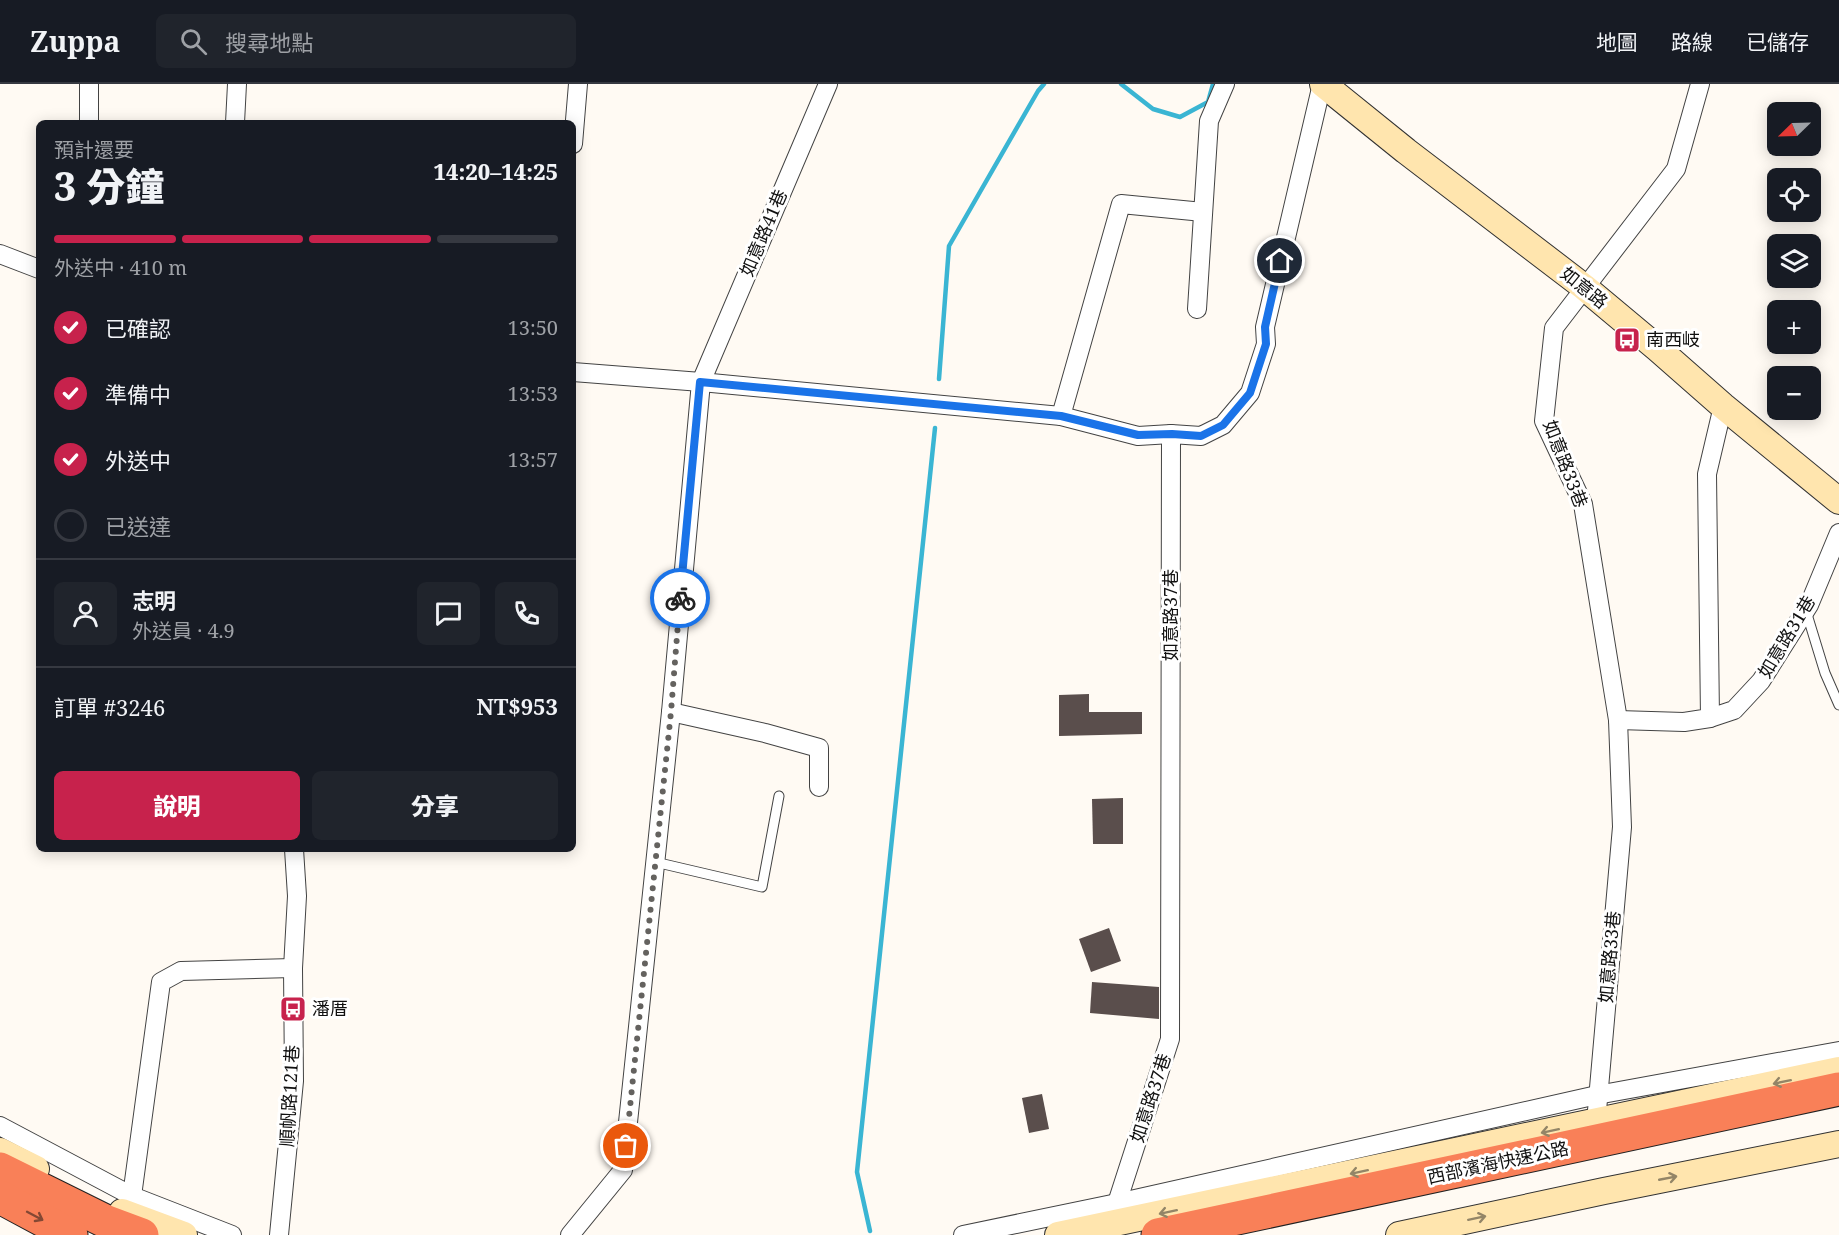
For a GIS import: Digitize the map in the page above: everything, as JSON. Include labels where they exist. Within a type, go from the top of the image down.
[{"type":"highway","name":"西部濱海快速公路","points":[[1158,1235],[1839,1089]]},
{"type":"highway","name":"西部濱海快速公路","points":[[1266,1235],[1839,1112]]},
{"type":"highway","points":[[0,1169],[107,1222],[142,1235]]},
{"type":"highway","points":[[0,1197],[71,1235]]},
{"type":"street","points":[[89,84],[89,120]]},
{"type":"street","points":[[235,120],[237,84]]},
{"type":"street","points":[[575,120],[578,84]]},
{"type":"street","name":"如意路41巷","points":[[700,382],[828,84]]},
{"type":"street","points":[[1197,309],[1209,121],[1225,84]]},
{"type":"street","points":[[576,372],[1061,416],[1138,435],[1201,436],[1223,425],[1250,393],[1266,344],[1265,327],[1323,84]]},
{"type":"street","name":"如意路","points":[[1323,84],[1406,151],[1584,287],[1839,501]]},
{"type":"street","name":"如意路33巷","points":[[1596,1122],[1622,827],[1618,720],[1583,504],[1544,421],[1554,328],[1676,169],[1700,84]]},
{"type":"street","points":[[1061,416],[1121,204],[1203,212]]},
{"type":"street","points":[[0,254],[36,268]]},
{"type":"street","points":[[570,1235],[624,1170],[671,712],[700,382]]},
{"type":"street","points":[[1618,720],[1684,722],[1710,718],[1707,474],[1723,406]]},
{"type":"street","name":"如意路37巷","points":[[1117,1203],[1170,1039],[1172,434]]},
{"type":"street","name":"如意路31巷","points":[[1710,718],[1734,710],[1761,681],[1806,611],[1839,533]]},
{"type":"street","points":[[671,712],[765,733],[819,748],[819,787]]},
{"type":"street","name":"順帆路121巷","points":[[279,1235],[294,1081],[293,968],[297,896],[294,852]]},
{"type":"street","points":[[132,1196],[161,982],[181,971],[293,968]]},
{"type":"street","points":[[963,1235],[1117,1203],[1597,1095],[1839,1051]]},
{"type":"street","points":[[1058,1235],[1839,1070]]},
{"type":"street","points":[[0,1126],[132,1196],[232,1235]]},
{"type":"street","points":[[1399,1235],[1839,1144]]},
{"type":"street","points":[[0,1151],[132,1217],[184,1235]]},
{"type":"lane","points":[[1806,611],[1825,673],[1839,705]]},
{"type":"lane","points":[[655,862],[762,886],[779,796]]},
{"type":"building","points":[[1089,694],[1089,712],[1142,712],[1142,734],[1059,736],[1059,695]]},
{"type":"building","points":[[1123,798],[1123,844],[1093,844],[1092,799]]},
{"type":"building","points":[[1109,928],[1121,961],[1091,972],[1079,939]]},
{"type":"building","points":[[1092,982],[1159,987],[1159,1019],[1090,1013]]},
{"type":"building","points":[[1042,1094],[1049,1129],[1029,1133],[1022,1098]]},
{"type":"waterway","points":[[939,379],[949,246],[1044,84]]},
{"type":"waterway","points":[[1121,84],[1153,109],[1180,117],[1208,102],[1213,84]]},
{"type":"waterway","points":[[870,1231],[857,1172],[935,428]]},
{"type":"way so far","points":[[626,1146],[671,712],[680,598]]},
{"type":"place","name":"南西岐","points":[[1627,340]]},
{"type":"place","name":"潘厝","points":[[293,1009]]},
{"type":"route","points":[[680,598],[700,382],[1061,416],[1138,435],[1201,436],[1223,425],[1250,393],[1266,344],[1265,327],[1280,261]]}]
